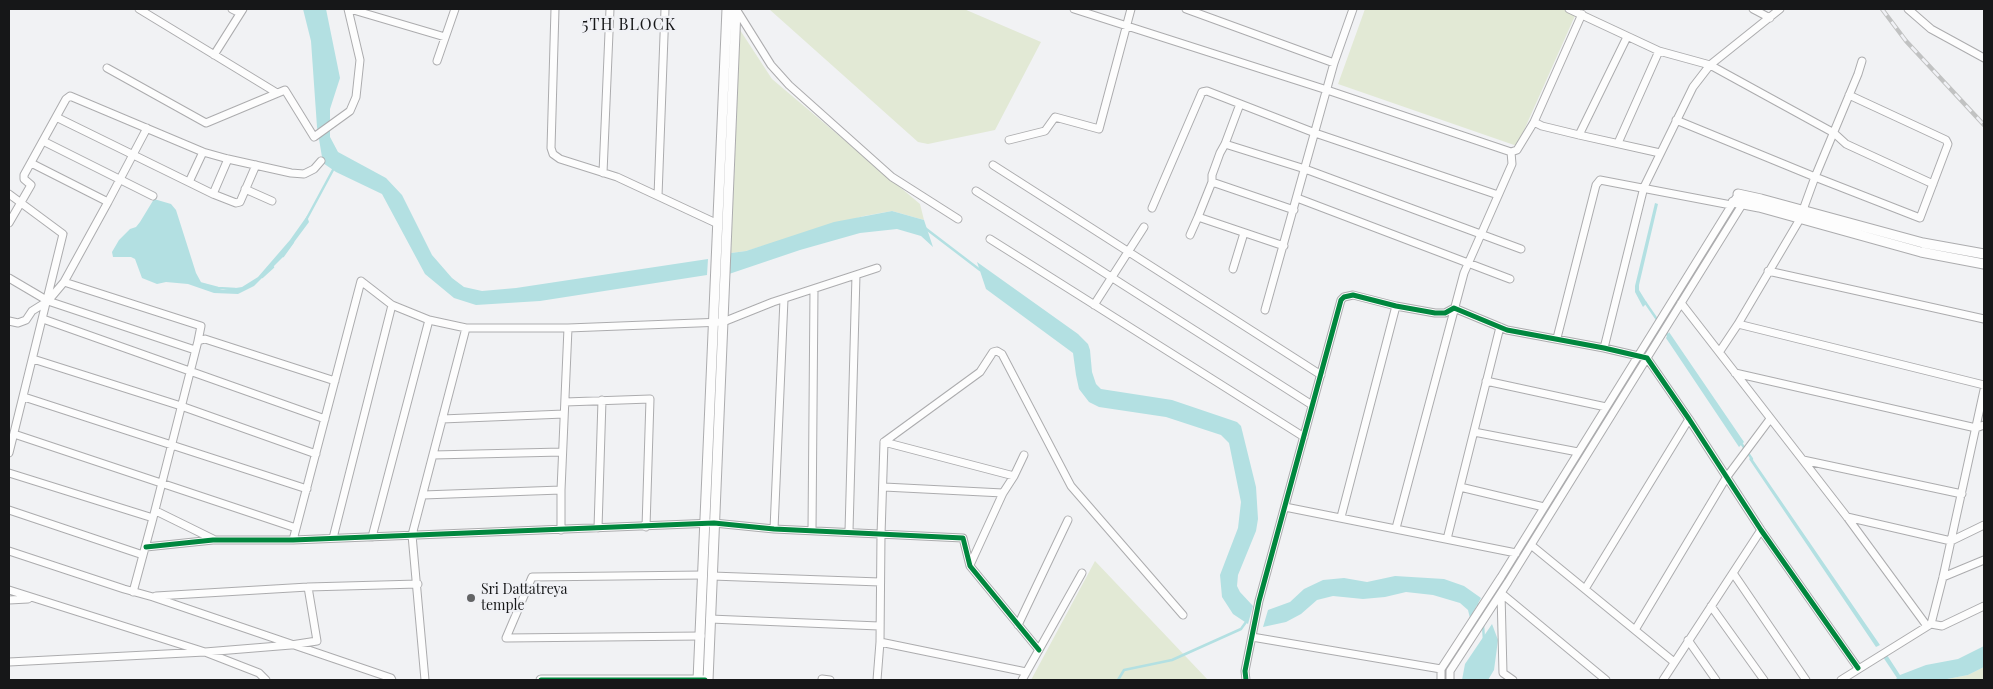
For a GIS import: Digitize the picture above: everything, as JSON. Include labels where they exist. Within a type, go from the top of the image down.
[{"type":"street","points":[[139,9],[277,93]]},
{"type":"street","points":[[214,55],[241,11],[232,9]]},
{"type":"street","points":[[107,68],[206,124],[285,90],[314,137],[350,111],[356,97],[360,60],[349,9],[445,37]]},
{"type":"street","points":[[437,61],[455,9]]},
{"type":"street","points":[[556,9],[551,148],[553,154],[560,159],[603,173],[658,196],[718,224]]},
{"type":"street","points":[[603,173],[610,9]]},
{"type":"street","points":[[658,196],[665,9]]},
{"type":"street","points":[[718,322],[718,224],[727,9]]},
{"type":"street","points":[[735,9],[771,65],[788,85],[892,177],[958,219]]},
{"type":"street","points":[[698,680],[708,576],[718,322],[735,9]]},
{"type":"street","points":[[1074,9],[1327,90],[1511,152],[1518,150],[1534,122],[1582,14]]},
{"type":"street","points":[[1009,140],[1044,131],[1055,117],[1099,129],[1131,9]]},
{"type":"street","points":[[1186,9],[1334,63]]},
{"type":"street","points":[[1265,310],[1334,63],[1353,9]]},
{"type":"street","points":[[1569,9],[1659,52],[1710,65],[1834,133],[1846,144],[1933,184]]},
{"type":"street","points":[[1753,9],[1770,18]]},
{"type":"street","points":[[1604,348],[1644,188],[1693,87],[1710,65],[1780,9]]},
{"type":"street","points":[[1908,9],[1931,29],[1984,58]]},
{"type":"street","points":[[1579,135],[1627,37]]},
{"type":"street","points":[[1618,143],[1659,52]]},
{"type":"street","points":[[1720,351],[1802,215],[1862,61]]},
{"type":"street","points":[[1152,208],[1202,92],[1212,92],[1315,133],[1498,196]]},
{"type":"street","points":[[1676,120],[1815,178],[1920,218],[1948,144],[1946,140],[1849,95]]},
{"type":"street","points":[[9,223],[31,185],[24,179],[31,163],[66,99],[70,96],[202,152],[228,159],[291,173],[304,174],[314,169],[321,161]]},
{"type":"street","points":[[1190,235],[1212,182],[1212,175],[1226,144],[1240,104]]},
{"type":"street","points":[[56,117],[213,194],[236,203],[240,202],[256,165]]},
{"type":"street","points":[[1534,122],[1542,126],[1660,153]]},
{"type":"street","points":[[9,321],[18,323],[26,320],[32,311],[48,301],[64,282],[134,156],[147,128]]},
{"type":"street","points":[[44,141],[153,196]]},
{"type":"street","points":[[1226,144],[1305,169],[1521,249]]},
{"type":"street","points":[[188,182],[202,152]]},
{"type":"street","points":[[1396,528],[1454,308],[1468,263],[1512,164],[1511,152]]},
{"type":"street","points":[[213,194],[228,159]]},
{"type":"street","points":[[31,163],[108,202]]},
{"type":"street","points":[[993,165],[1321,375]]},
{"type":"street","points":[[1557,338],[1596,185],[1600,180],[1644,188],[1738,200],[1923,243],[1984,254]]},
{"type":"street","points":[[1212,182],[1294,210]]},
{"type":"street","points":[[245,189],[272,200]]},
{"type":"street","points":[[976,191],[1312,405]]},
{"type":"street","points":[[9,194],[63,234],[9,454]]},
{"type":"street","points":[[1297,198],[1510,279]]},
{"type":"street","points":[[1450,680],[1450,671],[1532,545],[1664,331],[1738,200]]},
{"type":"street","points":[[1441,680],[1441,668],[1501,577],[1660,319],[1738,200]]},
{"type":"street","points":[[1802,215],[1921,252],[1984,264]]},
{"type":"street","points":[[1198,217],[1284,246]]},
{"type":"street","points":[[1094,305],[1144,227]]},
{"type":"street","points":[[1233,269],[1244,233]]},
{"type":"street","points":[[990,239],[1304,437]]},
{"type":"street","points":[[293,540],[361,281],[392,305],[429,320],[466,328],[568,328],[718,322],[877,268]]},
{"type":"street","points":[[1768,271],[1984,319]]},
{"type":"street","points":[[849,531],[856,275]]},
{"type":"street","points":[[9,278],[48,301],[195,350]]},
{"type":"street","points":[[64,282],[201,326],[156,511],[133,592]]},
{"type":"street","points":[[812,530],[814,289]]},
{"type":"street","points":[[1246,680],[1245,671],[1259,601],[1341,300],[1344,297],[1353,295],[1396,306],[1435,313],[1445,313],[1454,308]]},
{"type":"street","points":[[774,529],[784,299]]},
{"type":"street","points":[[1681,303],[1720,351],[1929,625]]},
{"type":"street","points":[[333,538],[392,305]]},
{"type":"street","points":[[1341,517],[1396,306]]},
{"type":"street","points":[[1454,308],[1500,327],[1647,358],[1761,530],[1858,668]]},
{"type":"street","points":[[43,319],[325,418]]},
{"type":"street","points":[[372,537],[429,320]]},
{"type":"street","points":[[1738,324],[1984,385]]},
{"type":"street","points":[[1447,539],[1500,327]]},
{"type":"street","points":[[425,680],[418,584],[412,535],[466,328]]},
{"type":"street","points":[[561,530],[562,452],[568,328]]},
{"type":"street","points":[[198,341],[205,339],[335,381]]},
{"type":"street","points":[[884,442],[980,372],[994,352],[997,351],[1002,354],[1071,486],[1183,615]]},
{"type":"street","points":[[33,359],[181,406],[316,454]]},
{"type":"street","points":[[1735,373],[1976,428],[1984,425]]},
{"type":"street","points":[[1486,381],[1606,407]]},
{"type":"street","points":[[1929,625],[1943,577],[1984,390]]},
{"type":"street","points":[[24,397],[306,489]]},
{"type":"street","points":[[565,402],[650,399],[646,527]]},
{"type":"street","points":[[598,528],[602,400]]},
{"type":"street","points":[[442,419],[564,414]]},
{"type":"street","points":[[1585,589],[1689,419]]},
{"type":"street","points":[[1635,630],[1726,478],[1770,419]]},
{"type":"street","points":[[1474,432],[1578,452]]},
{"type":"street","points":[[14,434],[296,528]]},
{"type":"street","points":[[884,442],[1014,476]]},
{"type":"street","points":[[877,680],[880,642],[880,535],[884,487],[884,442]]},
{"type":"street","points":[[433,455],[562,452]]},
{"type":"street","points":[[970,566],[1003,492],[1014,476],[1024,454]]},
{"type":"street","points":[[1803,460],[1962,494]]},
{"type":"street","points":[[9,473],[153,518]]},
{"type":"street","points":[[884,487],[1003,492]]},
{"type":"street","points":[[1460,487],[1544,507]]},
{"type":"street","points":[[423,495],[561,490]]},
{"type":"street","points":[[1285,507],[1516,553]]},
{"type":"street","points":[[9,510],[143,555]]},
{"type":"street","points":[[156,511],[213,540]]},
{"type":"street","points":[[1847,517],[1951,542],[1984,525]]},
{"type":"street","points":[[1018,625],[1068,520]]},
{"type":"street","points":[[146,547],[213,540],[293,540],[710,523],[774,529],[849,531],[880,535],[963,538],[970,566],[1038,650]]},
{"type":"street","points":[[1663,680],[1761,530]]},
{"type":"street","points":[[1532,545],[1674,662]]},
{"type":"street","points":[[9,551],[133,592],[153,596],[391,678],[392,680]]},
{"type":"street","points":[[1943,577],[1984,560]]},
{"type":"street","points":[[1022,680],[1082,572]]},
{"type":"street","points":[[1732,573],[1806,680]]},
{"type":"street","points":[[541,680],[706,680],[710,619],[708,576]]},
{"type":"street","points":[[701,636],[506,638],[532,577],[708,576],[880,582]]},
{"type":"street","points":[[1501,577],[1504,673],[1514,680]]},
{"type":"street","points":[[153,596],[308,587],[418,584]]},
{"type":"street","points":[[9,662],[205,652],[292,645],[317,641],[308,587]]},
{"type":"street","points":[[9,590],[205,652],[259,673],[266,680]]},
{"type":"street","points":[[1501,593],[1606,680]]},
{"type":"street","points":[[9,600],[33,598]]},
{"type":"street","points":[[1711,606],[1764,680]]},
{"type":"street","points":[[1841,680],[1929,625],[1942,626],[1984,606]]},
{"type":"street","points":[[710,619],[879,626]]},
{"type":"street","points":[[1252,638],[1441,668]]},
{"type":"street","points":[[1688,640],[1716,680]]},
{"type":"street","points":[[880,642],[1026,672]]},
{"type":"street","points":[[822,679],[830,680]]},
{"type":"green space","points":[[769,9],[964,9],[1041,42],[995,130],[928,144],[918,142]]},
{"type":"green space","points":[[1365,9],[1578,9],[1517,146],[1338,84]]},
{"type":"green space","points":[[740,30],[772,79],[920,204],[924,220],[892,211],[864,216],[746,251],[731,253]]},
{"type":"green space","points":[[1095,561],[1208,680],[1031,680]]},
{"type":"green space","points":[[1984,667],[1984,680],[1942,680],[1968,675]]},
{"type":"water","points":[[303,9],[326,9],[340,78],[330,109],[330,137],[338,152],[386,178],[402,195],[432,255],[452,278],[464,287],[482,291],[516,288],[708,259],[707,275],[540,301],[476,305],[454,298],[425,274],[382,194],[336,172],[323,163],[317,127],[311,41]]},
{"type":"water","points":[[154,199],[171,204],[176,210],[196,273],[202,284],[223,290],[242,287],[258,277],[290,240],[307,216],[309,222],[283,257],[254,286],[238,294],[214,293],[188,284],[166,282],[157,284],[142,278],[135,259],[131,257],[113,257],[112,252],[119,240],[130,229],[136,227]]},
{"type":"water","points":[[1655,203],[1658,204],[1639,285],[1639,290],[1647,303],[1643,307],[1635,292],[1635,286]]},
{"type":"water","points":[[892,211],[924,220],[933,247],[921,236],[897,229],[860,233],[800,250],[729,274],[731,253],[746,251],[834,222]]},
{"type":"water","points":[[977,262],[1078,334],[1088,344],[1092,372],[1096,384],[1101,389],[1172,400],[1237,422],[1241,426],[1256,487],[1258,519],[1256,531],[1238,575],[1237,586],[1253,606],[1248,624],[1233,614],[1222,597],[1220,575],[1238,528],[1241,502],[1229,443],[1221,435],[1166,417],[1099,407],[1089,402],[1079,389],[1073,353],[986,289]]},
{"type":"water","points":[[1669,332],[1744,442],[1739,447],[1666,338]]},
{"type":"water","points":[[1751,457],[1880,645],[1876,647],[1749,459]]},
{"type":"water","points":[[1395,576],[1444,579],[1464,586],[1481,598],[1470,618],[1468,610],[1460,603],[1433,595],[1406,592],[1385,597],[1363,599],[1333,596],[1317,600],[1301,614],[1286,622],[1263,627],[1268,610],[1290,602],[1304,589],[1323,580],[1344,578],[1367,582]]},
{"type":"water","points":[[1492,624],[1498,640],[1494,670],[1488,680],[1462,680],[1465,664]]},
{"type":"water","points":[[1984,646],[1984,667],[1968,675],[1942,680],[1895,680],[1897,678],[1883,657],[1887,655],[1900,675],[1926,665],[1958,659]]},
{"type":"waterway","points":[[306,220],[334,168]]},
{"type":"waterway","points":[[925,228],[980,270]]},
{"type":"waterway","points":[[283,256],[293,242]]},
{"type":"waterway","points":[[262,277],[273,267]]},
{"type":"waterway","points":[[199,283],[218,288],[235,289]]},
{"type":"waterway","points":[[1645,302],[1669,337]]},
{"type":"waterway","points":[[1741,443],[1752,459]]},
{"type":"waterway","points":[[1476,602],[1481,608],[1482,620]]},
{"type":"waterway","points":[[1118,680],[1124,670],[1172,660],[1241,629],[1246,622]]},
{"type":"waterway","points":[[1483,625],[1484,640]]},
{"type":"railway","points":[[1882,9],[1906,41],[1984,125]]},
{"type":"cycle path","points":[[1246,680],[1245,671],[1259,601],[1341,300],[1344,297],[1353,295],[1396,306],[1435,313],[1445,313],[1454,308],[1507,330],[1647,358],[1761,530],[1858,668]]},
{"type":"cycle path","points":[[146,547],[213,540],[293,540],[714,523],[774,529],[963,538],[970,566],[1039,650]]},
{"type":"cycle path","points":[[541,680],[705,680]]},
{"type":"place","name":"Sri Dattatreya temple","points":[[471,598]]},
{"type":"district","name":"5TH BLOCK","points":[[629,25]]}]
